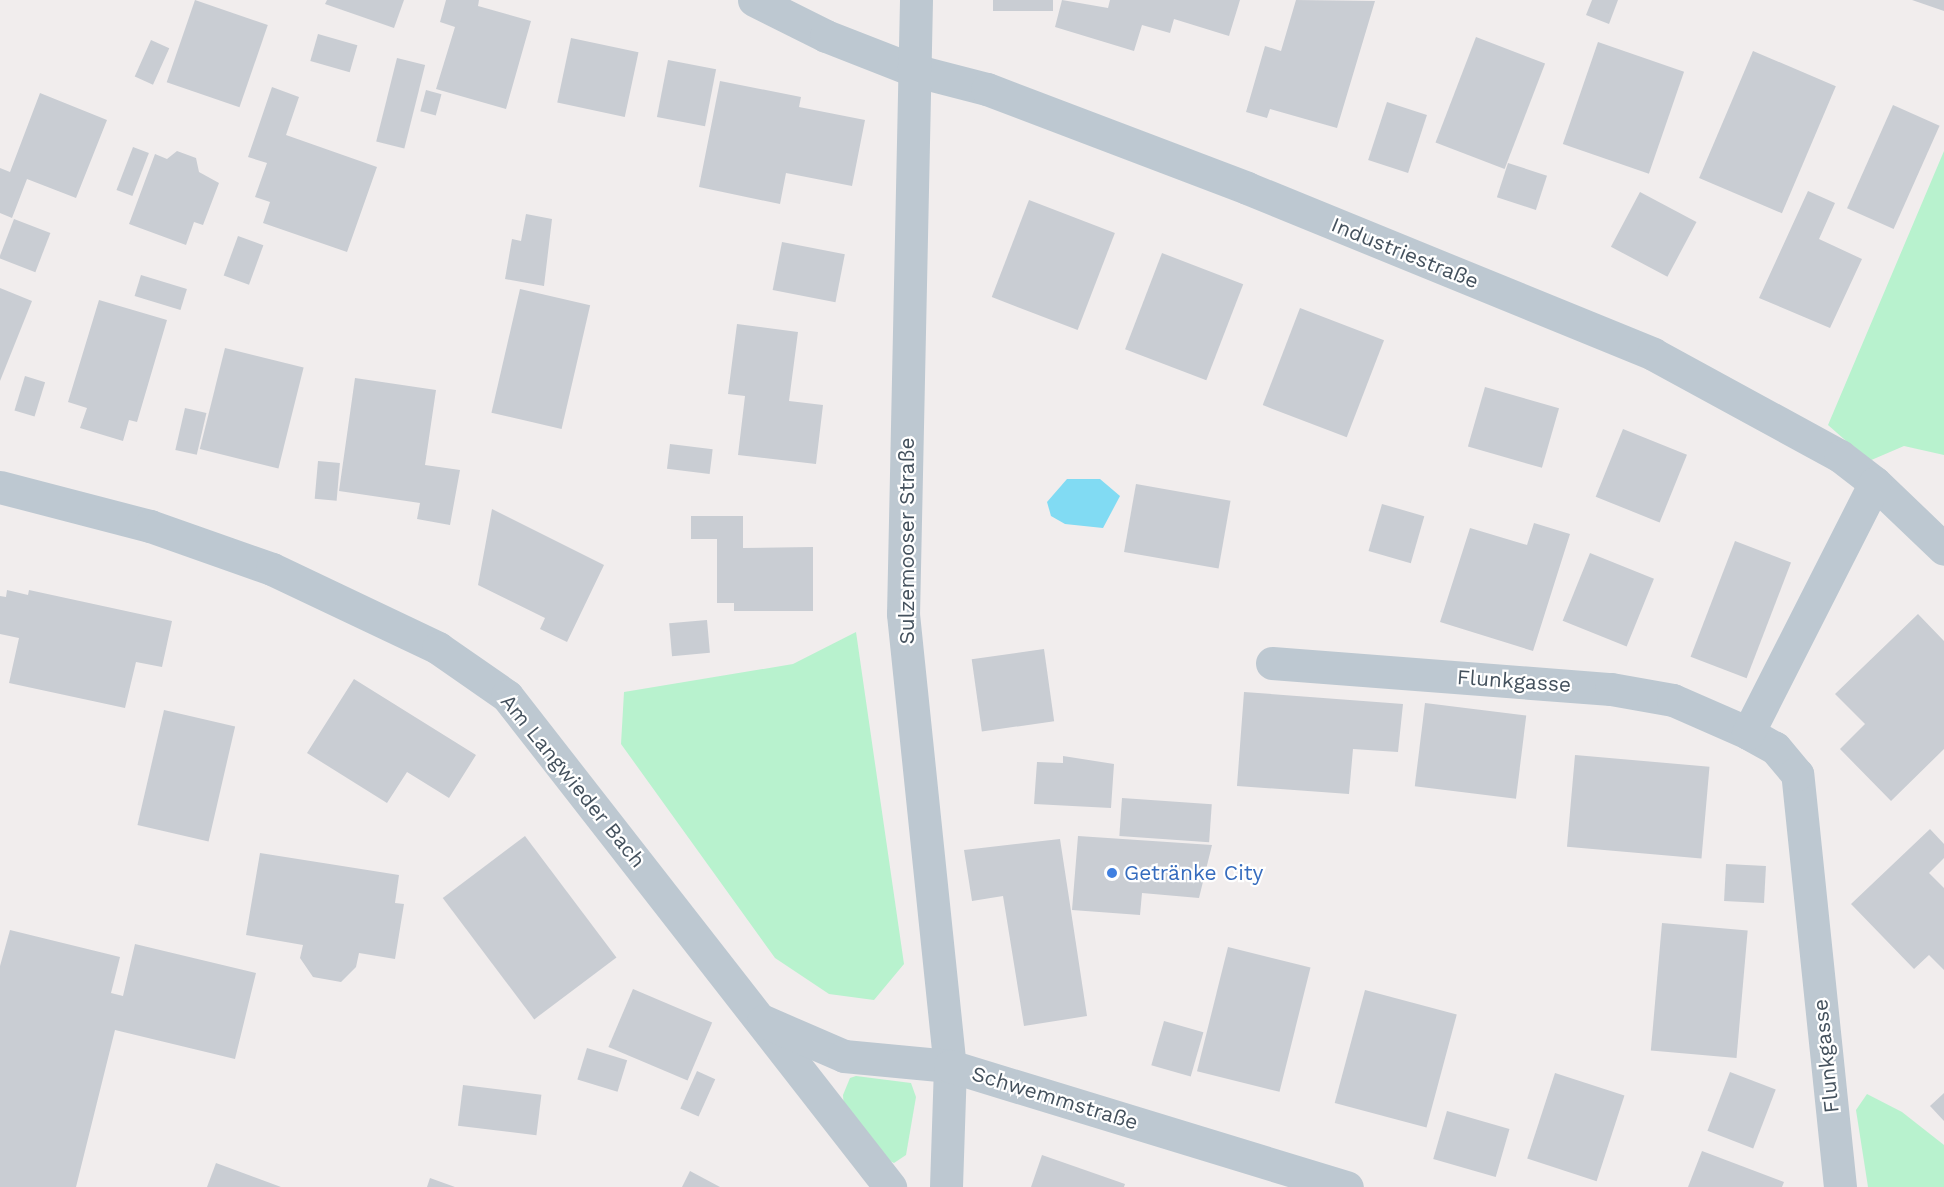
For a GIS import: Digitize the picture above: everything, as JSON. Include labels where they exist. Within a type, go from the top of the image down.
[{"type":"street","name":"Industriestraße","points":[[754,0],[913,70],[987,89],[1236,184],[1653,354],[1840,456],[1875,483],[1944,549]]},
{"type":"street","name":"Sulzemooser Straße","points":[[916,0],[903,614],[950,1066],[946,1187]]},
{"type":"street","points":[[1748,733],[1875,483]]},
{"type":"street","name":"Am Langwieder Bach","points":[[0,487],[150,526],[272,569],[438,648],[507,696],[890,1187]]},
{"type":"street","name":"Flunkgasse","points":[[1272,663],[1611,689],[1673,700],[1748,733],[1775,748],[1797,774],[1840,1187]]},
{"type":"street","name":"Schwemmstraße","points":[[762,1021],[844,1056],[950,1066],[1347,1187]]},
{"type":"green space","points":[[1944,151],[1944,455],[1904,446],[1869,461],[1828,425]]},
{"type":"green space","points":[[856,632],[904,964],[874,1000],[829,994],[775,958],[621,744],[624,692],[793,664]]},
{"type":"green space","points":[[856,1076],[911,1083],[916,1097],[906,1155],[894,1163],[882,1157],[844,1109],[843,1095],[850,1078]]},
{"type":"green space","points":[[1867,1094],[1902,1112],[1944,1145],[1944,1187],[1868,1187],[1856,1110]]},
{"type":"water","points":[[1067,479],[1100,479],[1120,496],[1103,528],[1065,524],[1051,516],[1047,502]]},
{"type":"building","points":[[195,0],[268,25],[239,107],[167,82]]},
{"type":"building","points":[[327,0],[404,0],[394,28],[325,4]]},
{"type":"building","points":[[446,0],[479,0],[478,6],[531,21],[506,109],[436,89],[455,27],[440,22]]},
{"type":"building","points":[[993,0],[1053,0],[1053,11],[993,11]]},
{"type":"building","points":[[1062,0],[1108,8],[1110,0],[1240,0],[1229,36],[1174,19],[1170,33],[1142,25],[1134,51],[1055,27]]},
{"type":"building","points":[[1296,0],[1375,1],[1337,128],[1270,109],[1267,118],[1246,112],[1265,46],[1281,51]]},
{"type":"building","points":[[1592,0],[1618,0],[1609,24],[1586,15]]},
{"type":"building","points":[[1912,0],[1944,0],[1944,11]]},
{"type":"building","points":[[318,34],[357,45],[350,72],[310,61]]},
{"type":"building","points":[[1476,37],[1545,64],[1505,169],[1436,142]]},
{"type":"building","points":[[571,38],[638,52],[625,117],[557,103]]},
{"type":"building","points":[[151,40],[169,48],[153,85],[135,77]]},
{"type":"building","points":[[1598,42],[1684,72],[1649,174],[1563,144]]},
{"type":"building","points":[[1753,51],[1836,86],[1782,213],[1699,178]]},
{"type":"building","points":[[397,58],[425,65],[404,148],[376,141]]},
{"type":"building","points":[[668,60],[716,69],[705,126],[657,117]]},
{"type":"building","points":[[720,81],[801,97],[799,107],[865,120],[852,186],[786,173],[780,204],[699,187]]},
{"type":"building","points":[[272,87],[299,97],[286,135],[377,167],[347,252],[263,223],[270,202],[255,197],[267,163],[248,157]]},
{"type":"building","points":[[426,90],[441,94],[436,115],[420,111]]},
{"type":"building","points":[[40,93],[107,120],[76,198],[27,179],[12,218],[0,213],[0,168],[10,172]]},
{"type":"building","points":[[1387,102],[1427,115],[1408,173],[1368,160]]},
{"type":"building","points":[[1893,105],[1940,126],[1894,229],[1847,208]]},
{"type":"building","points":[[133,147],[149,153],[132,196],[117,190]]},
{"type":"building","points":[[177,151],[196,158],[199,172],[219,183],[203,225],[194,222],[186,245],[129,224],[155,154],[167,159]]},
{"type":"building","points":[[1508,163],[1547,176],[1536,210],[1497,197]]},
{"type":"building","points":[[1808,191],[1835,203],[1819,239],[1862,259],[1830,328],[1759,298]]},
{"type":"building","points":[[1640,192],[1697,222],[1667,277],[1611,247]]},
{"type":"building","points":[[1029,200],[1115,233],[1078,330],[992,297]]},
{"type":"building","points":[[526,214],[552,219],[544,286],[505,279],[512,239],[521,241]]},
{"type":"building","points":[[14,219],[50,233],[35,272],[0,259]]},
{"type":"building","points":[[238,236],[263,245],[249,285],[224,275]]},
{"type":"building","points":[[782,242],[845,254],[835,302],[773,290]]},
{"type":"building","points":[[1162,253],[1243,284],[1206,380],[1125,349]]},
{"type":"building","points":[[141,275],[187,289],[180,310],[135,296]]},
{"type":"building","points":[[0,288],[32,301],[0,381]]},
{"type":"building","points":[[520,289],[590,305],[562,429],[491,413]]},
{"type":"building","points":[[99,300],[167,320],[137,422],[129,420],[123,441],[80,428],[87,408],[68,402]]},
{"type":"building","points":[[1300,308],[1384,340],[1347,437],[1263,405]]},
{"type":"building","points":[[737,324],[798,332],[789,401],[823,405],[816,464],[738,455],[745,396],[728,394]]},
{"type":"building","points":[[225,348],[304,368],[278,469],[200,449]]},
{"type":"building","points":[[25,376],[45,382],[35,417],[14,410]]},
{"type":"building","points":[[355,378],[436,390],[425,465],[460,470],[450,525],[417,519],[420,503],[339,491]]},
{"type":"building","points":[[1485,387],[1559,408],[1542,468],[1468,447]]},
{"type":"building","points":[[185,408],[206,413],[197,455],[175,450]]},
{"type":"building","points":[[1623,429],[1687,455],[1660,523],[1596,497]]},
{"type":"building","points":[[670,444],[713,449],[710,474],[667,469]]},
{"type":"building","points":[[318,461],[340,463],[337,501],[315,499]]},
{"type":"building","points":[[1136,484],[1231,501],[1219,569],[1124,552]]},
{"type":"building","points":[[1382,504],[1424,516],[1411,563],[1368,551]]},
{"type":"building","points":[[492,509],[604,565],[567,642],[540,629],[545,618],[478,585]]},
{"type":"building","points":[[691,516],[743,516],[743,548],[813,547],[813,611],[734,611],[734,603],[717,603],[717,539],[691,539]]},
{"type":"building","points":[[1534,523],[1570,534],[1533,651],[1440,622],[1470,528],[1527,545]]},
{"type":"building","points":[[1735,541],[1791,563],[1747,678],[1691,657]]},
{"type":"building","points":[[1590,553],[1654,579],[1627,647],[1563,621]]},
{"type":"building","points":[[7,590],[28,595],[29,590],[172,621],[162,667],[136,662],[125,708],[9,683],[19,638],[0,634],[0,596],[6,597]]},
{"type":"building","points":[[1918,614],[1944,641],[1944,749],[1891,801],[1840,749],[1865,724],[1835,694]]},
{"type":"building","points":[[707,620],[710,653],[672,656],[669,623]]},
{"type":"building","points":[[1044,649],[1054,721],[982,731],[972,659]]},
{"type":"building","points":[[354,679],[476,755],[449,798],[407,772],[387,803],[307,753]]},
{"type":"building","points":[[1244,692],[1403,704],[1398,752],[1353,749],[1349,794],[1237,786]]},
{"type":"building","points":[[1425,703],[1526,715],[1516,799],[1415,786]]},
{"type":"building","points":[[164,710],[235,726],[209,841],[137,825]]},
{"type":"building","points":[[1575,755],[1709,767],[1701,858],[1567,847]]},
{"type":"building","points":[[1063,756],[1114,764],[1111,808],[1034,804],[1037,762],[1063,763]]},
{"type":"building","points":[[1122,798],[1212,804],[1209,842],[1119,836]]},
{"type":"building","points":[[1930,829],[1944,844],[1944,858],[1929,873],[1944,888],[1944,970],[1929,955],[1914,969],[1851,904]]},
{"type":"building","points":[[525,836],[616,957],[534,1019],[443,898]]},
{"type":"building","points":[[1078,836],[1212,845],[1199,898],[1142,893],[1140,915],[1072,910]]},
{"type":"building","points":[[1060,839],[1087,1016],[1024,1026],[1003,896],[972,901],[964,850]]},
{"type":"building","points":[[260,853],[399,875],[395,903],[404,904],[395,959],[359,953],[356,967],[341,982],[313,977],[300,958],[303,945],[246,935]]},
{"type":"building","points":[[1726,864],[1766,866],[1764,903],[1724,901]]},
{"type":"building","points":[[1662,923],[1748,930],[1737,1058],[1651,1051]]},
{"type":"building","points":[[10,930],[120,957],[111,993],[123,996],[135,944],[256,973],[235,1059],[115,1030],[76,1187],[0,1187],[0,966]]},
{"type":"building","points":[[1228,947],[1310,968],[1280,1092],[1197,1071]]},
{"type":"building","points":[[633,989],[712,1023],[688,1081],[608,1047]]},
{"type":"building","points":[[1365,990],[1457,1015],[1426,1128],[1335,1103]]},
{"type":"building","points":[[1164,1021],[1203,1032],[1191,1077],[1151,1065]]},
{"type":"building","points":[[587,1048],[627,1060],[618,1092],[577,1080]]},
{"type":"building","points":[[697,1071],[715,1079],[699,1117],[680,1108]]},
{"type":"building","points":[[1730,1072],[1776,1090],[1753,1148],[1707,1131]]},
{"type":"building","points":[[1555,1073],[1624,1096],[1597,1181],[1527,1159]]},
{"type":"building","points":[[463,1085],[541,1095],[536,1135],[458,1126]]},
{"type":"building","points":[[1944,1093],[1944,1121],[1930,1106]]},
{"type":"building","points":[[1447,1111],[1509,1129],[1496,1177],[1433,1159]]},
{"type":"building","points":[[1702,1151],[1784,1182],[1782,1187],[1688,1187]]},
{"type":"building","points":[[1042,1155],[1125,1184],[1124,1187],[1031,1187]]},
{"type":"building","points":[[216,1163],[281,1187],[207,1187]]},
{"type":"building","points":[[690,1171],[720,1187],[682,1187]]},
{"type":"building","points":[[430,1178],[455,1187],[427,1187]]},
{"type":"place","name":"Getränke City","points":[[1112,873]]}]
